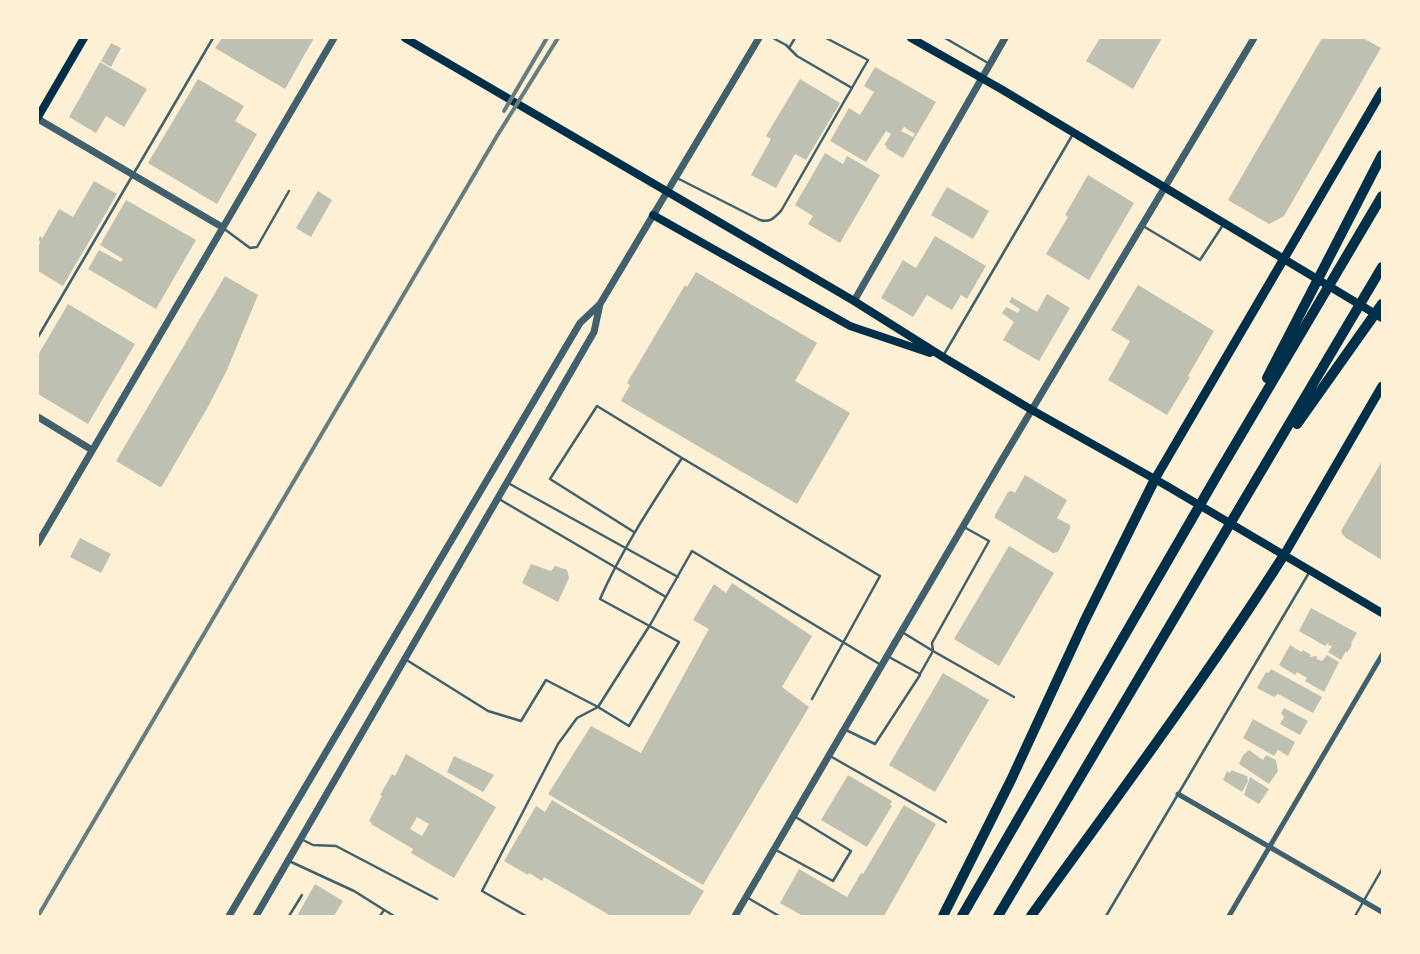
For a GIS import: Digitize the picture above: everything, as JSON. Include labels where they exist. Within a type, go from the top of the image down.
[{"type":"highway","points":[[1219,472],[1382,155]]},
{"type":"highway","points":[[962,916],[1219,472],[1382,196]]},
{"type":"highway","points":[[998,916],[1382,267]]},
{"type":"highway","points":[[1256,482],[1382,304]]},
{"type":"highway","points":[[943,916],[1011,780],[1085,620],[1155,479]]},
{"type":"highway","points":[[1031,916],[1117,800],[1201,681],[1284,555]]},
{"type":"main road","points":[[38,118],[84,38]]},
{"type":"main road","points":[[405,38],[854,301],[1032,410],[1155,479],[1382,613]]},
{"type":"main road","points":[[911,38],[1074,133],[1382,318]]},
{"type":"main road","points":[[1155,479],[1288,262],[1382,91]]},
{"type":"main road","points":[[653,215],[850,326],[943,357]]},
{"type":"main road","points":[[1284,555],[1382,386]]},
{"type":"street","points":[[38,543],[334,38]]},
{"type":"street","points":[[229,916],[580,323],[600,304],[759,38]]},
{"type":"street","points":[[854,301],[1005,38]]},
{"type":"street","points":[[735,916],[1032,410],[1254,38]]},
{"type":"street","points":[[38,118],[222,227]]},
{"type":"street","points":[[256,916],[594,332],[600,304]]},
{"type":"street","points":[[38,417],[92,450]]},
{"type":"street","points":[[1229,916],[1382,655]]},
{"type":"street","points":[[1178,794],[1382,912]]},
{"type":"lane","points":[[38,337],[213,38]]},
{"type":"lane","points":[[773,38],[789,48],[797,56],[852,88]]},
{"type":"lane","points":[[789,48],[795,38]]},
{"type":"lane","points":[[676,177],[766,222],[782,212],[868,60],[826,38]]},
{"type":"lane","points":[[944,38],[990,64]]},
{"type":"lane","points":[[943,357],[1074,133]]},
{"type":"lane","points":[[222,227],[250,248],[257,247],[289,191]]},
{"type":"lane","points":[[1143,226],[1200,260],[1224,223]]},
{"type":"lane","points":[[634,532],[550,479],[597,406],[880,576],[812,699]]},
{"type":"lane","points":[[405,659],[488,711],[521,721],[546,680],[598,707],[629,726],[679,642],[600,599],[614,568],[634,532],[682,458]]},
{"type":"lane","points":[[507,483],[678,577]]},
{"type":"lane","points":[[498,498],[666,597]]},
{"type":"lane","points":[[845,730],[875,744],[920,674],[933,651],[932,644],[989,541],[963,527]]},
{"type":"lane","points":[[526,916],[482,890],[558,744],[577,718],[598,707],[650,625],[692,551],[882,665]]},
{"type":"lane","points":[[1106,916],[1310,570]]},
{"type":"lane","points":[[902,631],[1014,697]]},
{"type":"lane","points":[[888,656],[920,674]]},
{"type":"lane","points":[[830,755],[946,822]]},
{"type":"lane","points":[[775,849],[833,881],[851,851],[794,816]]},
{"type":"lane","points":[[301,839],[313,845],[336,846],[437,899]]},
{"type":"lane","points":[[288,860],[354,891],[394,916]]},
{"type":"lane","points":[[1355,916],[1382,869]]},
{"type":"lane","points":[[289,916],[302,895]]},
{"type":"lane","points":[[746,898],[779,916]]},
{"type":"lane","points":[[380,916],[384,910]]},
{"type":"building","points":[[222,38],[314,38],[285,89],[215,48]]},
{"type":"building","points":[[1100,38],[1162,38],[1133,89],[1086,61]]},
{"type":"building","points":[[1322,38],[1363,38],[1381,48],[1284,216],[1269,224],[1228,200]]},
{"type":"building","points":[[111,43],[121,48],[111,67],[101,61]]},
{"type":"building","points":[[100,62],[147,89],[124,127],[106,116],[96,133],[69,117]]},
{"type":"building","points":[[875,67],[936,102],[903,158],[884,145],[891,134],[886,131],[866,162],[830,141],[849,108],[860,115],[874,92],[864,86]],"holes":[[[904,127],[915,134],[913,137],[901,131]]]},
{"type":"building","points":[[198,79],[244,106],[235,121],[257,134],[217,204],[148,163]]},
{"type":"building","points":[[800,79],[840,103],[806,160],[795,154],[776,188],[751,175],[771,139],[766,136]]},
{"type":"building","points":[[825,153],[843,164],[847,156],[880,175],[840,243],[808,224],[813,216],[795,205]]},
{"type":"building","points":[[1088,175],[1134,203],[1089,280],[1046,254],[1068,217],[1065,215]]},
{"type":"building","points":[[94,181],[117,194],[63,286],[38,271],[38,246],[40,243],[38,238],[41,236],[42,239],[59,209],[73,217]]},
{"type":"building","points":[[947,187],[989,211],[973,239],[931,215]]},
{"type":"building","points":[[318,191],[332,200],[311,237],[296,228]]},
{"type":"building","points":[[126,200],[196,240],[156,309],[88,269],[99,250],[121,262],[123,259],[100,245]]},
{"type":"building","points":[[935,236],[986,266],[967,299],[961,295],[952,310],[927,295],[913,317],[881,298],[903,260],[916,268]]},
{"type":"building","points":[[696,272],[817,343],[795,381],[850,413],[797,504],[621,401],[630,385],[627,383],[685,285],[687,287]]},
{"type":"building","points":[[225,276],[258,295],[227,370],[209,405],[160,487],[116,461]]},
{"type":"building","points":[[1138,285],[1214,331],[1188,376],[1190,377],[1167,415],[1108,380],[1130,341],[1111,330]]},
{"type":"building","points":[[1047,294],[1070,308],[1039,361],[1003,340],[1014,322],[1002,313],[1006,307],[1018,313],[1020,309],[1009,302],[1012,297],[1037,312]]},
{"type":"building","points":[[68,304],[135,344],[88,424],[38,394],[38,355]]},
{"type":"building","points":[[1382,461],[1382,560],[1346,538],[1341,531]]},
{"type":"building","points":[[1025,475],[1067,500],[1057,518],[1070,525],[1070,529],[1058,552],[1053,553],[995,518],[1008,492],[1012,491],[1015,493]]},
{"type":"building","points":[[80,538],[111,554],[101,573],[70,557]]},
{"type":"building","points":[[1009,546],[1054,573],[999,666],[954,639]]},
{"type":"building","points":[[531,564],[551,571],[555,566],[567,570],[569,578],[558,602],[522,583]]},
{"type":"building","points":[[732,583],[812,636],[782,687],[809,707],[703,885],[548,794],[591,726],[641,753],[709,629],[693,620],[714,584],[726,593]]},
{"type":"building","points":[[1311,608],[1357,633],[1351,643],[1352,645],[1341,660],[1328,652],[1332,646],[1328,645],[1329,642],[1325,646],[1299,631]]},
{"type":"building","points":[[1290,645],[1301,652],[1303,650],[1311,655],[1309,657],[1317,656],[1317,659],[1322,661],[1327,655],[1339,662],[1324,692],[1305,681],[1307,678],[1297,672],[1295,675],[1279,665]]},
{"type":"building","points":[[1271,669],[1322,697],[1313,713],[1278,694],[1274,697],[1257,688],[1266,672],[1269,673]]},
{"type":"building","points":[[943,673],[989,700],[935,792],[889,765]]},
{"type":"building","points":[[1284,708],[1308,721],[1300,735],[1280,724],[1284,717],[1281,713]]},
{"type":"building","points":[[1253,719],[1295,742],[1288,756],[1278,750],[1274,756],[1243,738]]},
{"type":"building","points":[[1249,750],[1263,760],[1266,755],[1276,760],[1278,771],[1269,784],[1239,764],[1243,755]]},
{"type":"building","points":[[406,754],[496,807],[454,878],[411,853],[413,849],[369,821],[382,796],[380,795],[392,774],[395,776]],"holes":[[[417,817],[429,824],[422,836],[410,829]]]},
{"type":"building","points":[[454,756],[494,775],[483,792],[447,772]]},
{"type":"building","points":[[1231,770],[1247,776],[1248,781],[1242,792],[1223,780],[1227,771],[1230,773]]},
{"type":"building","points":[[848,775],[892,801],[890,805],[892,806],[867,847],[821,820]]},
{"type":"building","points":[[1250,777],[1269,789],[1259,804],[1244,795]]},
{"type":"building","points":[[552,800],[704,891],[689,916],[611,916],[544,877],[542,881],[504,861],[536,806],[545,812]]},
{"type":"building","points":[[904,805],[936,824],[884,916],[803,916],[780,903],[799,869],[847,897]]},
{"type":"building","points":[[315,884],[343,901],[334,916],[297,916]]},
{"type":"railway","points":[[504,111],[547,38]]},
{"type":"railway","points":[[38,916],[497,136],[558,38]]}]
